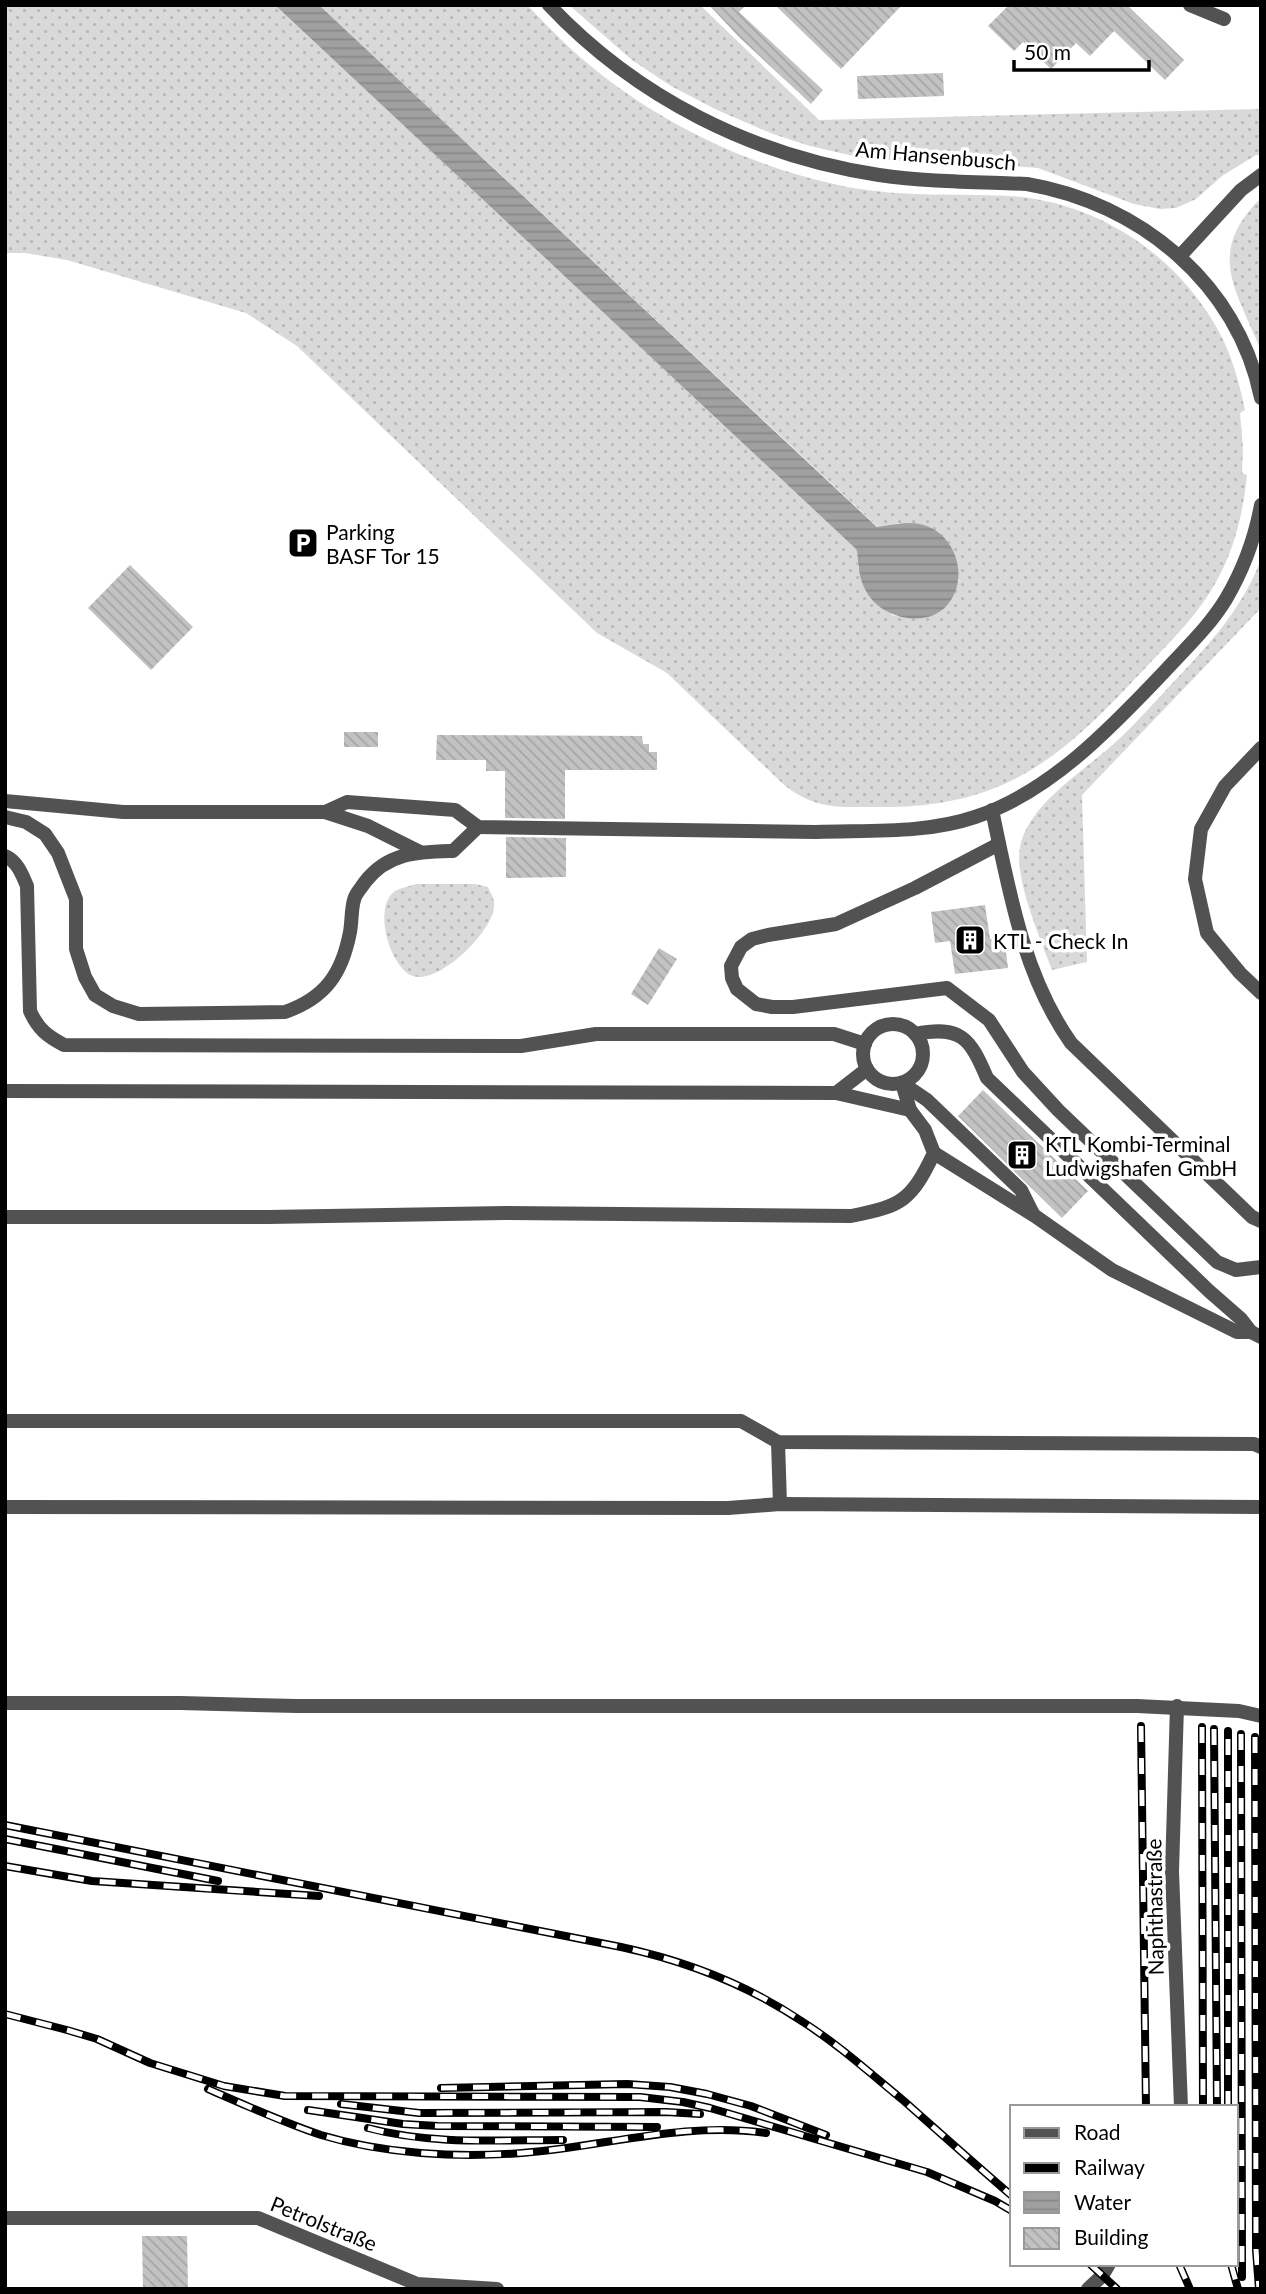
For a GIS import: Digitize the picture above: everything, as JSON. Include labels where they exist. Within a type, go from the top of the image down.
[{"type":"street","name":"Am Hansenbusch","points":[[549,5],[609,62],[686,112],[740,138],[832,167],[880,175],[1027,184],[1089,200],[1131,220],[1180,256],[1200,277],[1241,340],[1261,398]]},
{"type":"street","points":[[1190,5],[1224,19]]},
{"type":"street","points":[[1180,256],[1241,190],[1261,175]]},
{"type":"street","points":[[325,812],[347,802],[455,810],[478,827],[816,832],[951,824],[992,810],[1045,779],[1091,746],[1120,719],[1204,630],[1225,601],[1250,549],[1261,505]]},
{"type":"street","points":[[1261,748],[1225,786],[1201,829],[1195,878],[1207,933],[1240,973],[1261,993]]},
{"type":"street","points":[[5,801],[123,812],[325,812],[368,826],[419,852]]},
{"type":"street","points":[[992,810],[1018,926],[1051,1012],[1071,1043],[1252,1216],[1261,1221]]},
{"type":"street","points":[[5,817],[26,822],[45,834],[58,853],[76,899],[76,949],[95,995],[113,1006],[139,1014],[285,1012],[308,1004],[325,989],[339,965],[349,934],[354,898],[375,870],[391,860],[419,852],[453,851],[478,827]]},
{"type":"street","points":[[999,844],[836,925],[768,934],[752,939],[741,947],[731,966],[737,989],[756,1004],[793,1007],[947,988],[989,1020],[1023,1072],[1058,1110],[1217,1262],[1236,1270],[1261,1267]]},
{"type":"street","points":[[5,856],[11,858],[21,871],[27,886],[30,1011],[38,1028],[49,1038],[64,1045],[521,1046],[596,1034],[834,1034],[865,1044]]},
{"type":"street","points":[[902,1083],[916,1073],[923,1058],[923,1049],[915,1034],[897,1025],[878,1028],[865,1044],[863,1052],[867,1069],[878,1080],[902,1083],[927,1100],[1021,1190],[1035,1216]]},
{"type":"street","points":[[915,1034],[939,1030],[955,1033],[968,1043],[979,1058],[987,1078],[1256,1335]]},
{"type":"street","points":[[836,1093],[867,1069]]},
{"type":"street","points":[[902,1083],[910,1110],[925,1130],[933,1153],[1035,1216],[1112,1270],[1237,1332],[1256,1335]]},
{"type":"street","points":[[5,1091],[836,1093],[910,1110]]},
{"type":"street","points":[[5,1217],[506,1213],[851,1216],[887,1209],[906,1198],[919,1182],[933,1153]]},
{"type":"street","points":[[5,1421],[741,1421],[778,1442],[1254,1444],[1261,1447]]},
{"type":"street","points":[[778,1442],[780,1504]]},
{"type":"street","points":[[5,1507],[728,1508],[780,1504],[1261,1507]]},
{"type":"street","points":[[5,1703],[297,1706],[1177,1706],[1239,1711],[1261,1716]]},
{"type":"street","name":"Naphthastraße","points":[[1177,1706],[1172,1871],[1181,2105]]},
{"type":"street","name":"Petrolstraße","points":[[5,2218],[258,2218],[417,2284],[497,2289]]},
{"type":"street","points":[[1088,2289],[1109,2266]]},
{"type":"shaded area","points":[[5,5],[275,5],[857,550],[858,568],[892,615],[905,618],[926,617],[942,609],[959,580],[900,523],[878,527],[319,5],[527,5],[572,50],[630,96],[695,134],[763,163],[834,184],[878,191],[1008,196],[1041,200],[1072,208],[1102,221],[1130,236],[1180,278],[1201,303],[1218,330],[1238,379],[1245,410],[1240,413],[1242,473],[1247,475],[1237,530],[1223,569],[1194,615],[1116,699],[1063,748],[1023,775],[972,796],[924,805],[838,807],[805,798],[782,783],[667,673],[597,633],[297,346],[246,313],[67,260],[25,253],[5,253]]},
{"type":"shaded area","points":[[569,5],[700,5],[819,120],[1261,109],[1261,155],[1256,155],[1222,176],[1196,199],[1176,208],[1160,209],[1134,204],[1038,168],[858,157],[773,134],[717,110],[671,86],[632,60]]},
{"type":"shaded area","points":[[1261,198],[1261,351],[1236,291],[1230,255],[1234,237],[1244,218]]},
{"type":"shaded area","points":[[1261,559],[1261,608],[1082,795],[1087,962],[1052,970],[1021,876],[1020,847],[1026,831],[1047,801],[1125,733],[1208,644],[1244,596]]},
{"type":"shaded area","points":[[416,884],[475,884],[488,887],[494,904],[491,918],[474,943],[449,965],[424,977],[413,976],[397,962],[391,950],[385,923],[388,899],[395,891]]},
{"type":"water","points":[[275,5],[319,5],[877,527],[914,523],[932,528],[941,535],[955,554],[958,565],[956,589],[943,610],[932,616],[907,618],[894,615],[873,601],[862,582],[857,550]]},
{"type":"building","points":[[709,5],[746,5],[739,12],[823,90],[811,104]]},
{"type":"building","points":[[775,5],[902,5],[841,69]]},
{"type":"building","points":[[1009,5],[1127,5],[1184,60],[1165,80],[1114,31],[1090,56],[1076,43],[1051,69],[1023,42],[1014,51],[988,26]]},
{"type":"building","points":[[943,73],[944,96],[858,99],[857,76]]},
{"type":"building","points":[[130,565],[193,627],[151,670],[88,608]]},
{"type":"building","points":[[344,732],[378,732],[378,747],[344,747]]},
{"type":"building","points":[[437,735],[642,736],[643,744],[649,744],[649,752],[657,752],[657,770],[565,770],[565,819],[505,818],[505,771],[486,771],[486,760],[436,760]]},
{"type":"building","points":[[506,837],[566,838],[566,877],[506,878]]},
{"type":"building","name":"KTL - Check In","points":[[985,905],[990,939],[1004,937],[1008,968],[955,974],[950,941],[935,943],[931,912]]},
{"type":"building","points":[[659,948],[677,959],[648,1005],[631,994]]},
{"type":"building","name":"KTL Kombi-Terminal Ludwigshafen GmbH","points":[[983,1090],[1088,1191],[1062,1218],[958,1116]]},
{"type":"building","points":[[142,2236],[187,2236],[188,2289],[143,2289]]},
{"type":"railway","points":[[1141,1726],[1146,2105]]},
{"type":"railway","points":[[1202,1727],[1203,2105]]},
{"type":"railway","points":[[1214,1729],[1217,2105]]},
{"type":"railway","points":[[1228,1731],[1228,2105]]},
{"type":"railway","points":[[1241,1734],[1242,2277]]},
{"type":"railway","points":[[1255,1737],[1256,2250],[1259,2289]]},
{"type":"railway","points":[[5,1825],[621,1947],[693,1967],[760,1997],[816,2031],[904,2101],[1010,2194]]},
{"type":"railway","points":[[5,1839],[218,1881]]},
{"type":"railway","points":[[5,1866],[92,1881],[319,1896]]},
{"type":"railway","points":[[5,2014],[97,2039],[150,2063],[224,2086],[285,2096],[640,2097],[683,2102],[927,2172],[1010,2210]]},
{"type":"railway","points":[[441,2088],[627,2084],[670,2087],[751,2106],[826,2135]]},
{"type":"railway","points":[[208,2089],[321,2135],[370,2147],[421,2153],[522,2153],[705,2130],[766,2133]]},
{"type":"railway","points":[[341,2104],[419,2113],[700,2114]]},
{"type":"railway","points":[[308,2110],[403,2124],[438,2126],[657,2127]]},
{"type":"railway","points":[[368,2128],[441,2139],[563,2140]]},
{"type":"railway","points":[[1092,2266],[1117,2289]]},
{"type":"railway","points":[[1180,2266],[1190,2289]]},
{"type":"railway","points":[[1232,2266],[1238,2289]]},
{"type":"place","name":"Parking BASF Tor 15","points":[[303,543]]},
{"type":"place","name":"KTL - Check In","points":[[970,940]]},
{"type":"place","name":"KTL Kombi-Terminal Ludwigshafen GmbH","points":[[1022,1155]]}]
